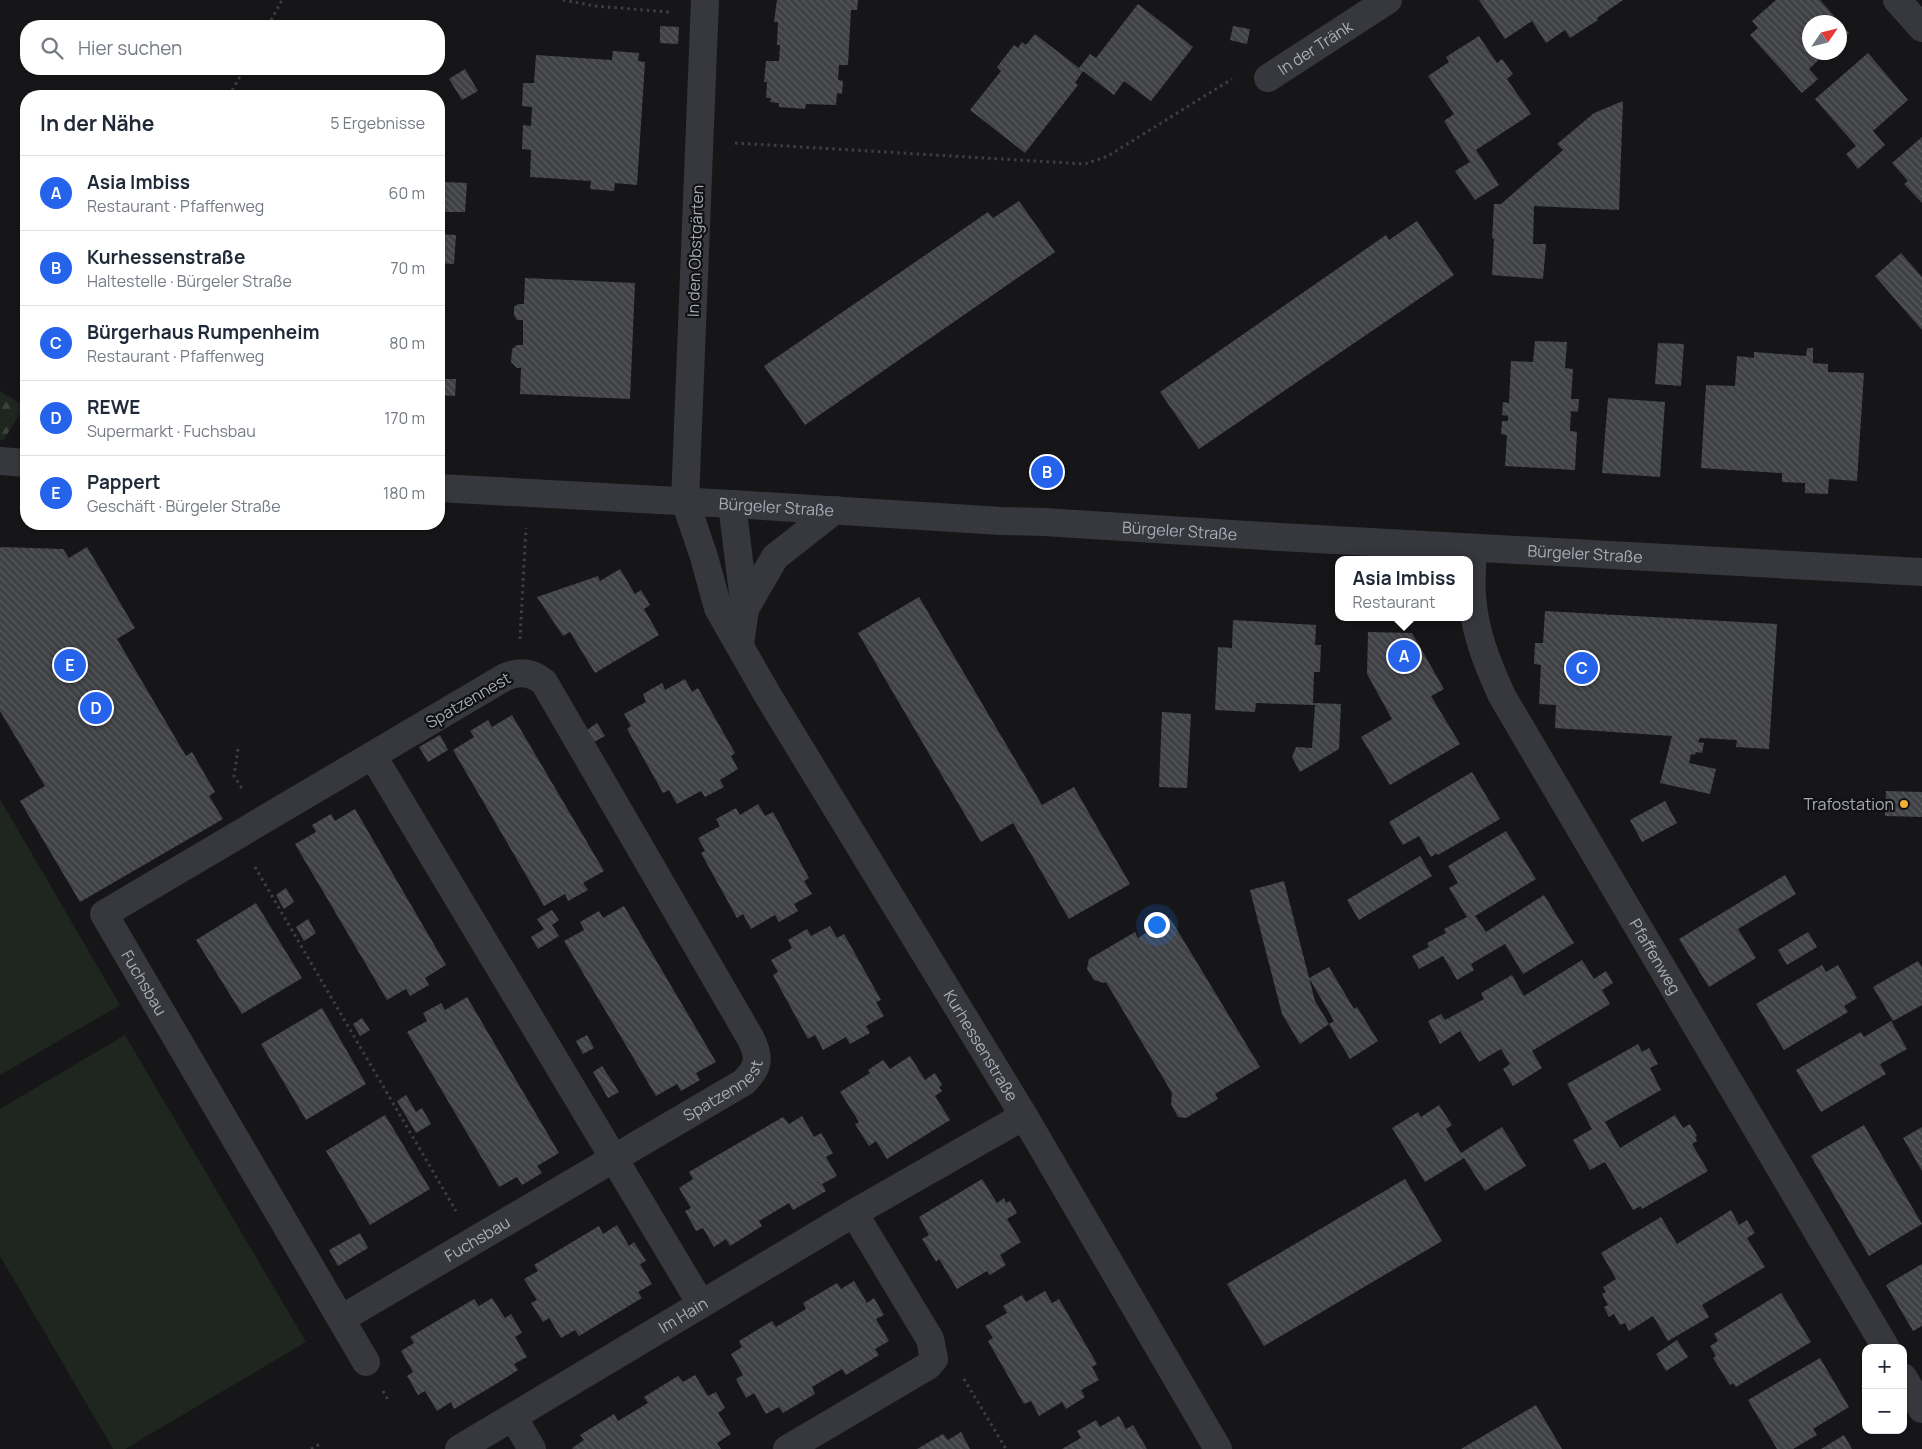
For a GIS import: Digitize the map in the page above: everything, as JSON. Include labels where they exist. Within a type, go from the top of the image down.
[{"type":"street","name":"In der Tränk","points":[[1268,78],[1388,0]]},
{"type":"street","points":[[1897,0],[1922,28]]},
{"type":"street","name":"In den Obstgärten","points":[[684,501],[705,8]]},
{"type":"street","points":[[0,460],[20,462]]},
{"type":"street","name":"Bürgeler Straße","points":[[445,488],[1922,572]]},
{"type":"street","name":"Kurhessenstraße","points":[[684,501],[704,557],[718,608],[767,694],[1024,1116],[1218,1449]]},
{"type":"street","points":[[732,504],[745,609],[740,644]]},
{"type":"street","points":[[745,609],[775,557],[835,510]]},
{"type":"street","name":"Pfaffenweg","points":[[1472,548],[1472,556]]},
{"type":"street","name":"Pfaffenweg","points":[[1473,602],[1482,650],[1502,696],[1884,1344]]},
{"type":"street","name":"Spatzennest","points":[[373,756],[505,677],[518,672],[535,674],[544,682],[758,1053],[753,1074],[744,1082],[613,1159]]},
{"type":"street","points":[[373,756],[701,1304]]},
{"type":"street","name":"Fuchsbau","points":[[366,1362],[104,914],[373,756]]},
{"type":"street","name":"Im Hain","points":[[459,1449],[854,1213],[1024,1116]]},
{"type":"street","name":"Fuchsbau","points":[[341,1319],[613,1159]]},
{"type":"street","points":[[787,1449],[916,1374],[928,1366],[934,1358],[930,1339],[854,1213]]},
{"type":"street","points":[[1907,1384],[1922,1409]]},
{"type":"street","points":[[513,1417],[532,1449]]},
{"type":"path","points":[[271,20],[282,0]]},
{"type":"path","points":[[563,0],[595,6],[705,8]]},
{"type":"path","points":[[700,141],[1085,164],[1108,156],[1243,72],[1268,78]]},
{"type":"path","points":[[232,90],[241,75]]},
{"type":"path","points":[[518,672],[528,493]]},
{"type":"path","points":[[237,836],[473,1240]]},
{"type":"path","points":[[934,1358],[948,1362],[959,1371],[1006,1449]]},
{"type":"path","points":[[311,1449],[320,1444]]},
{"type":"green space","points":[[0,391],[20,404],[20,413],[4,440],[0,440]]},
{"type":"green space","points":[[0,799],[120,1005],[0,1075]]},
{"type":"green space","points":[[125,1035],[306,1342],[125,1449],[113,1449],[0,1256],[0,1109]]},
{"type":"building","points":[[777,0],[858,0],[857,10],[851,10],[848,65],[839,65],[838,80],[843,81],[842,94],[837,93],[836,105],[806,104],[805,109],[779,107],[779,103],[770,102],[771,98],[766,98],[767,82],[764,82],[766,61],[779,61],[780,45],[777,45],[778,22],[774,22]]},
{"type":"building","points":[[1479,0],[1623,0],[1597,18],[1598,20],[1570,38],[1565,30],[1546,43],[1532,21],[1505,39]]},
{"type":"building","points":[[1776,0],[1820,0],[1833,15],[1802,15],[1802,60],[1819,60],[1809,69],[1818,79],[1802,93],[1750,35],[1758,28],[1752,21]]},
{"type":"building","points":[[1138,4],[1193,47],[1151,101],[1124,81],[1114,95],[1083,71],[1075,83],[1078,85],[1025,153],[970,110],[1001,71],[997,67],[1014,45],[1018,48],[1022,42],[1026,45],[1035,34],[1079,68],[1090,54],[1096,58]]},
{"type":"building","points":[[660,26],[679,27],[678,44],[660,43]]},
{"type":"building","points":[[1233,26],[1250,29],[1247,44],[1230,40]]},
{"type":"building","points":[[1479,36],[1497,63],[1502,59],[1513,74],[1507,79],[1531,114],[1476,150],[1499,185],[1475,200],[1455,171],[1470,162],[1444,121],[1454,114],[1428,76],[1449,62],[1446,57]]},
{"type":"building","points":[[613,51],[639,53],[638,61],[645,62],[637,185],[615,183],[614,191],[590,189],[591,181],[530,177],[531,150],[522,149],[523,125],[531,126],[532,107],[522,106],[523,83],[534,83],[536,55],[612,60]]},
{"type":"building","points":[[1868,53],[1908,100],[1873,131],[1885,145],[1858,169],[1846,154],[1856,146],[1815,99]]},
{"type":"building","points":[[465,69],[478,91],[462,100],[449,79]]},
{"type":"building","points":[[1623,101],[1619,210],[1534,206],[1533,244],[1546,244],[1543,279],[1492,275],[1494,204],[1501,204],[1563,150],[1557,144],[1594,113]]},
{"type":"building","points":[[1922,137],[1922,203],[1904,184],[1908,181],[1892,163]]},
{"type":"building","points":[[445,182],[467,183],[465,212],[445,212]]},
{"type":"building","points":[[1019,201],[1055,252],[805,425],[764,366],[988,212],[993,218]]},
{"type":"building","points":[[1417,221],[1454,275],[1199,449],[1160,392],[1386,235],[1389,240]]},
{"type":"building","points":[[445,234],[456,235],[454,264],[445,263]]},
{"type":"building","points":[[1901,253],[1922,277],[1922,330],[1875,276]]},
{"type":"building","points":[[525,278],[635,283],[630,399],[520,394],[521,368],[517,368],[511,362],[512,349],[517,345],[523,345],[523,320],[517,320],[514,315],[514,307],[518,304],[524,304]]},
{"type":"building","points":[[1535,341],[1567,342],[1565,368],[1573,369],[1571,399],[1579,399],[1578,412],[1571,411],[1570,431],[1577,432],[1575,470],[1505,466],[1507,435],[1501,434],[1502,421],[1508,421],[1508,416],[1502,415],[1503,402],[1509,403],[1511,361],[1533,362]]},
{"type":"building","points":[[1658,343],[1684,344],[1681,386],[1655,384]]},
{"type":"building","points":[[1807,348],[1813,348],[1813,363],[1828,364],[1828,372],[1864,373],[1857,481],[1829,479],[1828,494],[1805,493],[1805,483],[1782,482],[1782,473],[1701,468],[1706,385],[1735,386],[1737,356],[1754,358],[1754,352],[1806,356]]},
{"type":"building","points":[[445,379],[456,379],[455,396],[445,395]]},
{"type":"building","points":[[1608,398],[1665,402],[1660,477],[1602,473]]},
{"type":"building","points":[[87,547],[135,628],[117,639],[186,756],[192,752],[215,792],[209,796],[223,819],[80,902],[20,801],[45,786],[0,711],[0,548],[63,549],[69,558]]},
{"type":"building","points":[[620,569],[635,594],[641,590],[650,605],[644,609],[659,635],[595,673],[570,632],[563,636],[537,597],[598,576],[600,581]]},
{"type":"building","points":[[919,597],[1042,805],[1074,787],[1130,884],[1069,919],[1013,823],[981,842],[858,633]]},
{"type":"building","points":[[1545,611],[1777,624],[1769,749],[1736,747],[1737,740],[1700,738],[1698,742],[1704,743],[1702,753],[1696,752],[1695,755],[1691,754],[1689,763],[1716,769],[1710,794],[1660,783],[1672,736],[1555,728],[1556,705],[1539,704],[1541,665],[1534,664],[1535,643],[1543,643]]},
{"type":"building","points":[[1233,620],[1316,625],[1315,645],[1321,645],[1320,672],[1314,672],[1313,703],[1341,704],[1339,749],[1300,772],[1292,757],[1296,747],[1312,748],[1315,705],[1256,703],[1255,712],[1215,710],[1218,647],[1232,648]]},
{"type":"building","points":[[1368,632],[1412,633],[1444,689],[1431,696],[1460,744],[1390,785],[1361,737],[1392,719],[1367,674]]},
{"type":"building","points":[[685,679],[692,692],[698,688],[735,753],[731,756],[738,769],[720,780],[724,787],[705,797],[701,791],[677,804],[669,790],[663,793],[627,729],[631,726],[624,714],[646,702],[643,694],[662,683],[665,690]]},
{"type":"building","points":[[1162,712],[1191,714],[1187,788],[1159,787]]},
{"type":"building","points":[[512,715],[604,871],[583,883],[588,890],[568,901],[565,894],[544,906],[453,750],[474,737],[470,731],[488,720],[492,727]]},
{"type":"building","points":[[597,723],[605,736],[594,742],[587,730]]},
{"type":"building","points":[[440,735],[448,750],[428,762],[419,747]]},
{"type":"building","points":[[1472,772],[1500,819],[1438,855],[1437,853],[1431,857],[1419,836],[1403,845],[1389,822]]},
{"type":"building","name":"Trafostation","points":[[1886,791],[1922,792],[1922,817],[1885,816]]},
{"type":"building","points":[[1665,801],[1677,823],[1642,842],[1630,820]]},
{"type":"building","points":[[758,804],[765,816],[773,812],[809,878],[804,881],[812,894],[794,904],[798,911],[779,922],[775,915],[751,929],[743,914],[737,918],[701,853],[705,851],[698,838],[720,826],[716,819],[736,808],[740,815]]},
{"type":"building","points":[[355,809],[446,965],[425,978],[429,985],[410,996],[406,989],[387,1000],[295,844],[316,832],[312,825],[331,814],[335,821]]},
{"type":"building","points":[[1506,831],[1536,879],[1475,916],[1486,932],[1544,895],[1574,943],[1523,974],[1505,944],[1471,964],[1474,970],[1457,980],[1443,956],[1419,969],[1412,956],[1429,947],[1427,943],[1446,933],[1444,929],[1467,917],[1449,888],[1458,883],[1448,866]]},
{"type":"building","points":[[1420,856],[1432,876],[1359,920],[1347,900]]},
{"type":"building","points":[[1785,875],[1796,894],[1738,929],[1756,958],[1709,987],[1679,939]]},
{"type":"building","points":[[1284,881],[1315,1001],[1329,1024],[1300,1044],[1282,1014],[1250,890]]},
{"type":"building","points":[[286,888],[294,902],[284,909],[276,895]]},
{"type":"building","points":[[256,903],[302,978],[242,1014],[196,940]]},
{"type":"building","points":[[624,906],[716,1062],[696,1073],[700,1080],[681,1091],[677,1084],[656,1096],[564,941],[584,930],[580,922],[599,911],[603,918]]},
{"type":"building","points":[[552,910],[559,920],[552,925],[559,936],[538,949],[531,937],[544,929],[537,919]]},
{"type":"building","points":[[1170,918],[1260,1067],[1215,1094],[1218,1099],[1186,1118],[1178,1117],[1171,1104],[1172,1093],[1106,982],[1094,980],[1087,969],[1089,959],[1135,932],[1138,938]]},
{"type":"building","points":[[308,919],[316,933],[304,941],[296,927]]},
{"type":"building","points":[[830,926],[837,938],[844,934],[881,1000],[876,1002],[884,1016],[866,1026],[870,1033],[850,1044],[846,1037],[823,1050],[815,1035],[808,1039],[773,975],[778,972],[771,960],[792,948],[788,940],[807,929],[811,936]]},
{"type":"building","points":[[1808,932],[1817,947],[1787,965],[1778,950]]},
{"type":"building","points":[[1582,960],[1594,979],[1606,971],[1613,983],[1602,990],[1610,1004],[1532,1051],[1542,1068],[1513,1086],[1503,1069],[1510,1064],[1501,1049],[1479,1062],[1460,1031],[1440,1044],[1428,1021],[1441,1014],[1445,1020],[1484,999],[1481,993],[1512,975],[1524,996]]},
{"type":"building","points":[[1918,961],[1922,967],[1922,1005],[1893,1021],[1873,987]]},
{"type":"building","points":[[1822,965],[1826,972],[1838,965],[1857,998],[1844,1006],[1848,1012],[1784,1050],[1756,1004]]},
{"type":"building","points":[[1329,967],[1354,1009],[1357,1007],[1378,1041],[1350,1059],[1329,1024],[1334,1021],[1309,978]]},
{"type":"building","points":[[467,997],[559,1153],[537,1166],[542,1173],[522,1185],[517,1177],[499,1187],[407,1032],[427,1021],[423,1013],[441,1003],[445,1010]]},
{"type":"building","points":[[322,1008],[366,1084],[306,1120],[261,1044]]},
{"type":"building","points":[[362,1018],[370,1030],[360,1036],[353,1024]]},
{"type":"building","points":[[1891,1021],[1907,1049],[1880,1064],[1886,1074],[1821,1112],[1796,1070],[1861,1032],[1864,1037]]},
{"type":"building","points":[[587,1035],[594,1048],[583,1054],[576,1041]]},
{"type":"building","points":[[1638,1044],[1642,1052],[1649,1048],[1658,1064],[1650,1068],[1661,1090],[1605,1122],[1620,1148],[1675,1115],[1683,1128],[1690,1124],[1697,1136],[1695,1137],[1697,1141],[1692,1144],[1708,1171],[1642,1209],[1641,1206],[1633,1210],[1605,1162],[1590,1170],[1573,1140],[1592,1129],[1567,1084]]},
{"type":"building","points":[[910,1056],[925,1080],[935,1073],[942,1085],[939,1087],[942,1091],[935,1096],[950,1120],[887,1159],[876,1141],[869,1146],[855,1124],[859,1122],[840,1092],[870,1073],[868,1070],[883,1060],[890,1069]]},
{"type":"building","points":[[602,1066],[619,1092],[608,1098],[593,1072]]},
{"type":"building","points":[[406,1095],[416,1112],[422,1108],[431,1124],[416,1133],[397,1101]]},
{"type":"building","points":[[1439,1105],[1452,1125],[1446,1129],[1461,1153],[1502,1127],[1526,1166],[1485,1191],[1464,1158],[1425,1182],[1392,1128],[1418,1112],[1421,1117]]},
{"type":"building","points":[[385,1115],[430,1189],[370,1225],[326,1151]]},
{"type":"building","points":[[802,1116],[814,1137],[821,1133],[833,1153],[826,1157],[837,1176],[822,1184],[826,1191],[793,1210],[789,1203],[759,1221],[762,1226],[730,1246],[726,1239],[714,1247],[703,1228],[696,1231],[685,1211],[691,1208],[679,1188],[693,1179],[689,1172],[783,1117],[789,1124]]},
{"type":"building","points":[[1864,1125],[1922,1224],[1869,1256],[1811,1156]]},
{"type":"building","points":[[1922,1127],[1922,1171],[1903,1138]]},
{"type":"building","points":[[982,1179],[997,1203],[1004,1198],[1006,1203],[1010,1201],[1017,1213],[1007,1219],[1021,1242],[1000,1255],[1006,1265],[990,1275],[987,1271],[957,1289],[939,1259],[936,1262],[922,1239],[929,1235],[919,1217]]},
{"type":"building","points":[[1405,1179],[1442,1241],[1264,1346],[1227,1284]]},
{"type":"building","points":[[1731,1210],[1739,1225],[1747,1220],[1755,1233],[1747,1238],[1765,1267],[1702,1305],[1709,1317],[1668,1341],[1653,1316],[1629,1331],[1625,1323],[1620,1325],[1614,1314],[1609,1317],[1604,1307],[1608,1305],[1602,1294],[1606,1292],[1603,1287],[1616,1279],[1601,1253],[1661,1217],[1677,1244]]},
{"type":"building","points":[[617,1225],[629,1246],[634,1242],[646,1261],[640,1264],[652,1284],[638,1292],[642,1298],[579,1336],[575,1330],[561,1338],[549,1318],[543,1322],[531,1303],[537,1300],[524,1279],[538,1271],[534,1265],[599,1226],[603,1234]]},
{"type":"building","points":[[360,1233],[368,1248],[338,1266],[329,1250]]},
{"type":"building","points":[[1922,1264],[1922,1326],[1913,1331],[1886,1285]]},
{"type":"building","points":[[854,1281],[867,1303],[874,1298],[884,1315],[876,1319],[889,1341],[875,1349],[879,1355],[846,1375],[842,1369],[812,1387],[815,1394],[783,1413],[779,1407],[766,1414],[754,1393],[746,1398],[736,1379],[743,1375],[731,1354],[742,1347],[739,1341],[772,1321],[776,1327],[806,1309],[803,1303],[837,1283],[841,1289]]},
{"type":"building","points":[[1045,1291],[1052,1303],[1059,1299],[1097,1364],[1092,1367],[1099,1380],[1081,1390],[1085,1397],[1066,1409],[1062,1402],[1039,1416],[1031,1401],[1024,1404],[988,1341],[993,1338],[985,1326],[1007,1313],[1003,1306],[1022,1295],[1026,1302]]},
{"type":"building","points":[[1781,1293],[1811,1342],[1736,1387],[1733,1383],[1730,1385],[1713,1358],[1716,1356],[1710,1346],[1718,1341],[1714,1334]]},
{"type":"building","points":[[492,1298],[505,1318],[511,1314],[522,1333],[515,1337],[527,1357],[514,1364],[518,1370],[501,1381],[454,1409],[451,1402],[437,1411],[425,1391],[418,1395],[407,1376],[413,1372],[401,1351],[414,1343],[410,1337],[474,1299],[479,1306]]},
{"type":"building","points":[[1677,1340],[1688,1357],[1666,1371],[1656,1354]]},
{"type":"building","points":[[1820,1358],[1849,1407],[1813,1429],[1817,1435],[1793,1449],[1777,1449],[1748,1400]]},
{"type":"building","points":[[695,1375],[708,1396],[716,1392],[725,1408],[718,1413],[731,1434],[717,1443],[721,1449],[572,1448],[584,1440],[580,1435],[614,1414],[618,1421],[648,1403],[644,1397],[678,1376],[683,1382]]},
{"type":"building","points":[[1536,1405],[1562,1449],[1461,1449]]},
{"type":"building","points":[[1119,1416],[1126,1429],[1133,1425],[1147,1449],[1062,1449],[1081,1438],[1077,1431],[1096,1420],[1100,1427]]},
{"type":"building","points":[[961,1432],[970,1449],[917,1449],[943,1434],[948,1440]]},
{"type":"building","points":[[1844,1435],[1852,1449],[1821,1449]]},
{"type":"place","name":"Kurhessenstraße","points":[[1047,472]]},
{"type":"place","name":"Asia Imbiss","points":[[1404,656]]},
{"type":"place","name":"Pappert","points":[[70,665]]},
{"type":"place","name":"Bürgerhaus Rumpenheim","points":[[1582,668]]},
{"type":"place","name":"REWE","points":[[96,708]]},
{"type":"place","name":"Trafostation","points":[[1904,804]]}]
